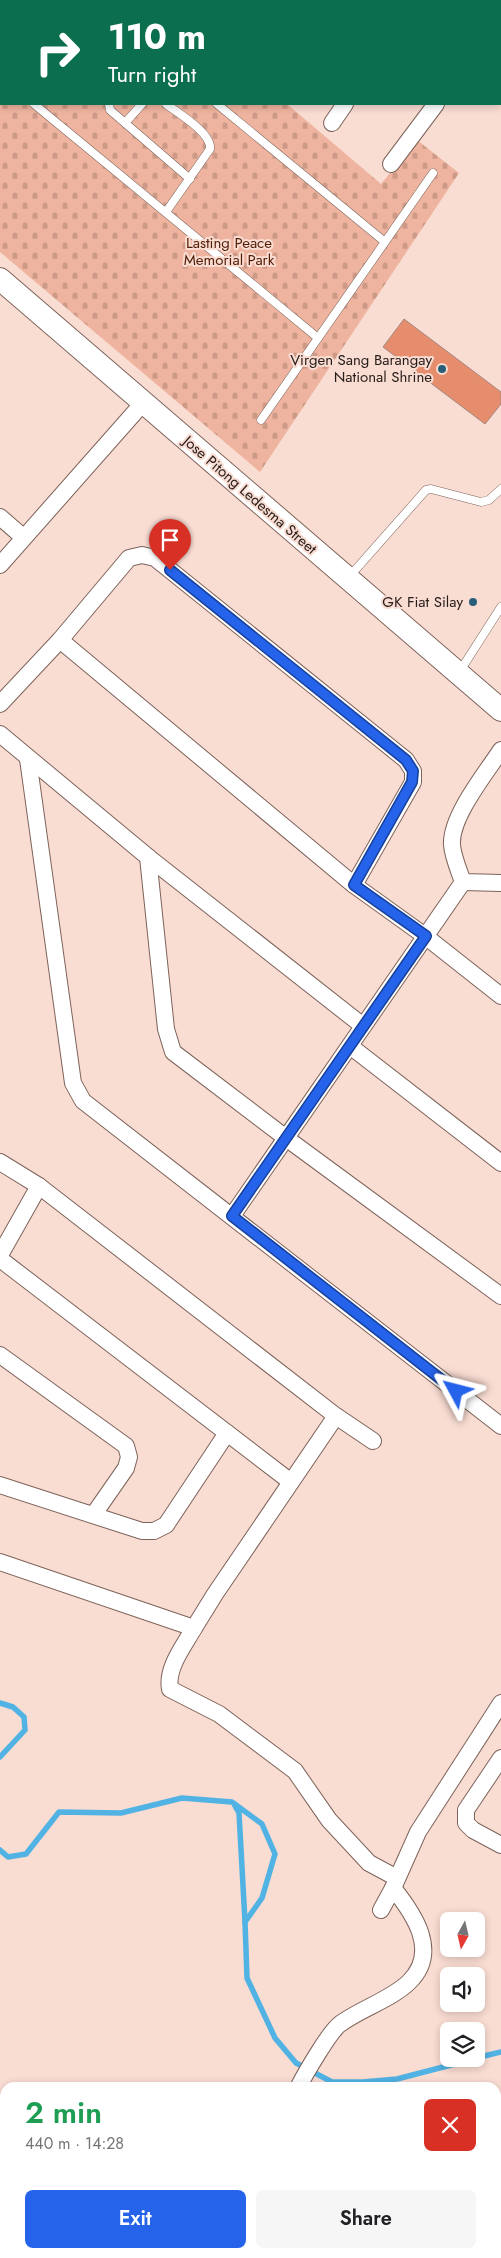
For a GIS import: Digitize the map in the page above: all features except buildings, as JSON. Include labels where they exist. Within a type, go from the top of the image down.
[{"type":"main road","name":"Jose Pitong Ledesma Street","points":[[0,279],[501,710]]},
{"type":"street","points":[[332,123],[345,105]]},
{"type":"street","points":[[390,164],[433,105]]},
{"type":"street","points":[[0,565],[143,403]]},
{"type":"street","points":[[0,518],[23,538]]},
{"type":"street","points":[[0,704],[60,640],[129,558],[142,555],[155,558],[406,760],[413,771],[412,782],[354,885]]},
{"type":"street","points":[[60,640],[354,885],[426,936],[501,995]]},
{"type":"street","points":[[0,734],[148,856],[363,1026]]},
{"type":"street","points":[[232,1216],[462,882],[452,845],[455,827],[464,808],[501,750]]},
{"type":"street","points":[[28,759],[73,1083],[83,1101],[501,1426]]},
{"type":"street","points":[[148,856],[166,1029],[173,1052],[286,1138],[501,1296]]},
{"type":"street","points":[[462,882],[501,883]]},
{"type":"street","points":[[350,1046],[501,1163]]},
{"type":"street","points":[[0,1162],[39,1186],[336,1416],[373,1441]]},
{"type":"street","points":[[0,1255],[39,1186]]},
{"type":"street","points":[[0,1259],[291,1482]]},
{"type":"street","points":[[0,1355],[126,1446],[129,1457],[126,1468],[94,1514]]},
{"type":"street","points":[[301,2082],[339,2024],[409,1983],[420,1968],[425,1948],[418,1925],[395,1883],[370,1863],[329,1820],[295,1771],[219,1714],[170,1689],[168,1681],[171,1671],[214,1594],[336,1416]]},
{"type":"street","points":[[0,1484],[142,1531],[154,1531],[166,1525],[227,1432]]},
{"type":"street","points":[[0,1562],[194,1628]]},
{"type":"street","points":[[381,1910],[418,1832],[501,1704]]},
{"type":"street","points":[[501,1758],[466,1810],[466,1823],[473,1830],[501,1845]]},
{"type":"lane","points":[[35,105],[318,338]]},
{"type":"lane","points":[[109,105],[110,110],[190,179]]},
{"type":"lane","points":[[125,123],[141,105]]},
{"type":"lane","points":[[166,212],[210,149],[211,143],[206,135],[167,105]]},
{"type":"lane","points":[[218,105],[385,242]]},
{"type":"lane","points":[[261,420],[432,173]]},
{"type":"lane","points":[[347,578],[426,490],[431,489],[481,502],[489,500],[501,489]]},
{"type":"lane","points":[[459,673],[501,608]]},
{"type":"green space","name":"Lasting Peace Memorial Park","points":[[0,105],[288,105],[381,184],[417,140],[459,173],[260,472],[0,252]]},
{"type":"waterway","points":[[0,1703],[13,1707],[24,1717],[25,1730],[0,1757]]},
{"type":"waterway","points":[[0,1850],[8,1857],[26,1854],[59,1812],[121,1813],[182,1798],[232,1802],[262,1824],[275,1854],[262,1898],[245,1922],[247,1978],[275,2038],[296,2063],[332,2082],[397,2079],[443,2067]]},
{"type":"waterway","points":[[235,1806],[239,1813],[245,1922]]},
{"type":"waterway","points":[[485,2056],[501,2052]]},
{"type":"place","name":"Virgen Sang Barangay National Shrine","points":[[442,369]]},
{"type":"place","name":"GK Fiat Silay","points":[[473,602]]},
{"type":"route","points":[[170,570],[406,760],[413,771],[412,782],[354,885],[426,936],[232,1216],[456,1391]]}]
